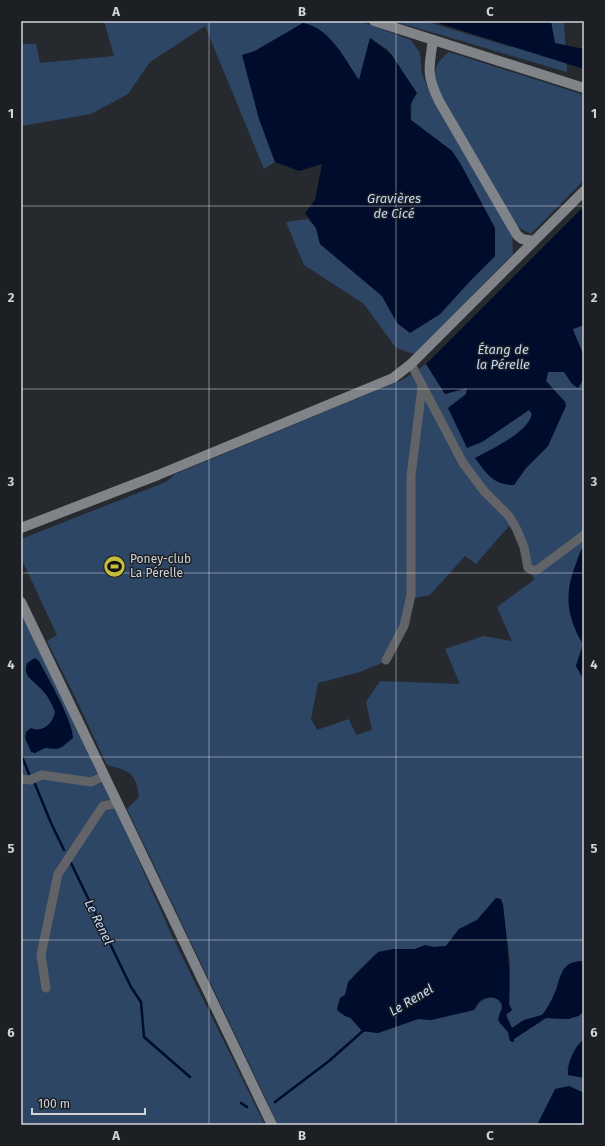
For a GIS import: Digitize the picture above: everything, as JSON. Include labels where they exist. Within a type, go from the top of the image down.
[{"type":"main road","points":[[374,21],[584,88]]},
{"type":"main road","points":[[433,40],[428,73],[432,86],[517,235],[522,239],[534,241]]},
{"type":"main road","points":[[21,528],[365,391],[393,378],[411,364],[584,191]]},
{"type":"main road","points":[[515,259],[518,245],[517,235]]},
{"type":"main road","points":[[21,602],[272,1125]]},
{"type":"street","points":[[411,364],[463,463],[484,491],[509,516],[524,547],[528,568],[536,570],[584,535]]},
{"type":"street","points":[[386,660],[404,626],[411,595],[410,476],[422,387]]},
{"type":"street","points":[[21,779],[30,780],[42,776],[91,782],[104,776]]},
{"type":"street","points":[[46,988],[40,955],[58,874],[103,806],[118,803]]},
{"type":"shaded area","points":[[104,21],[360,21],[411,40],[420,53],[422,74],[433,100],[512,235],[513,254],[415,354],[396,348],[364,304],[304,265],[286,222],[308,219],[316,228],[320,244],[382,296],[397,323],[418,328],[440,314],[495,256],[495,228],[452,151],[411,120],[412,101],[400,67],[387,49],[370,38],[359,80],[329,37],[313,26],[303,23],[249,54],[254,97],[259,119],[275,162],[264,169],[205,26],[150,62],[128,94],[91,114],[21,126],[21,36],[22,44],[36,44],[40,63],[114,56]]},
{"type":"shaded area","points":[[393,21],[424,21],[511,47],[514,21],[564,21],[567,72]]},
{"type":"shaded area","points":[[449,52],[584,95],[584,180],[531,234],[516,226],[435,84],[437,66],[441,59]]},
{"type":"shaded area","points":[[584,325],[584,354],[572,329]]},
{"type":"shaded area","points":[[426,364],[445,394],[467,388],[466,394],[482,442],[529,410],[532,414],[527,424],[519,432],[499,445],[514,485],[526,468],[548,446],[565,402],[546,381],[548,372],[564,371],[571,382],[578,388],[584,379],[584,546],[582,549],[576,632],[583,644],[576,666],[584,680],[584,961],[572,963],[565,968],[553,998],[542,1015],[524,1020],[512,1028],[506,1015],[512,1010],[509,1005],[510,966],[508,944],[496,898],[477,920],[459,929],[446,946],[415,949],[394,949],[383,951],[374,956],[356,973],[347,986],[346,993],[338,1003],[337,1010],[350,1018],[362,1031],[378,1033],[418,1019],[431,1020],[474,1010],[484,1000],[492,997],[496,998],[502,1006],[498,1019],[508,1032],[510,1041],[514,1042],[514,1039],[546,1018],[568,1019],[578,1016],[584,1012],[584,1039],[576,1047],[567,1069],[584,1078],[584,1093],[569,1086],[545,1111],[537,1125],[277,1125],[267,1101],[127,809],[139,797],[136,782],[126,771],[107,765],[47,641],[57,635],[21,558],[21,539],[166,482],[175,474],[404,379]],"holes":[[[515,519],[534,580],[497,607],[512,641],[484,636],[445,649],[460,684],[380,681],[366,702],[372,730],[356,735],[349,719],[317,730],[311,719],[318,683],[360,672],[389,660],[415,598],[430,595],[465,556],[476,564]]]},
{"type":"shaded area","points":[[21,611],[131,843],[172,936],[265,1125],[21,1125]]},
{"type":"water","points":[[431,21],[551,21],[555,43],[584,49],[584,69]]},
{"type":"water","name":"Gravières de Cicé","points":[[303,23],[313,26],[329,37],[359,80],[370,38],[391,54],[417,93],[410,105],[411,120],[452,151],[495,228],[495,256],[440,314],[410,333],[397,323],[382,296],[320,244],[316,228],[305,213],[315,200],[322,164],[299,171],[275,162],[259,119],[242,55],[255,51]]},
{"type":"water","name":"Étang de la Pérelle","points":[[584,206],[584,325],[573,329],[584,358],[585,372],[578,388],[572,384],[564,372],[548,372],[546,381],[565,402],[566,406],[548,446],[526,468],[514,485],[501,483],[491,477],[475,458],[508,440],[524,428],[532,414],[529,410],[482,442],[467,448],[448,408],[466,394],[467,388],[445,394],[426,364]]},
{"type":"water","points":[[584,546],[584,680],[576,666],[583,644],[573,625],[568,597],[572,577],[580,553]]},
{"type":"water","points":[[35,658],[39,661],[69,721],[73,738],[57,749],[45,748],[35,753],[31,752],[25,738],[26,732],[31,728],[39,729],[49,724],[55,712],[45,693],[27,675],[27,663]]},
{"type":"water","points":[[496,898],[501,899],[503,905],[509,967],[509,1004],[512,1010],[506,1015],[512,1028],[524,1020],[542,1015],[553,998],[565,968],[568,965],[578,961],[584,961],[584,1012],[578,1016],[568,1019],[546,1018],[514,1039],[514,1042],[510,1041],[508,1032],[499,1022],[502,1007],[500,1001],[494,998],[481,1000],[474,1010],[431,1020],[418,1019],[378,1033],[362,1031],[351,1018],[345,1016],[337,1010],[340,998],[345,995],[348,982],[378,952],[394,949],[415,949],[425,945],[434,947],[446,946],[459,929],[477,920]]},
{"type":"water","points":[[584,1039],[584,1078],[568,1075],[572,1056]]},
{"type":"water","points":[[569,1086],[584,1093],[584,1125],[537,1125],[555,1089]]},
{"type":"waterway","name":"Le Renel","points":[[21,754],[29,774]]},
{"type":"waterway","name":"Le Renel","points":[[35,784],[64,850]]},
{"type":"waterway","name":"Le Renel","points":[[71,863],[131,987],[141,1002],[144,1037],[190,1077]]},
{"type":"waterway","name":"Le Renel","points":[[275,1102],[329,1061],[364,1030]]},
{"type":"waterway","name":"Le Renel","points":[[241,1103],[247,1107]]},
{"type":"place","name":"Poney-club La Pérelle","points":[[114,566]]}]
